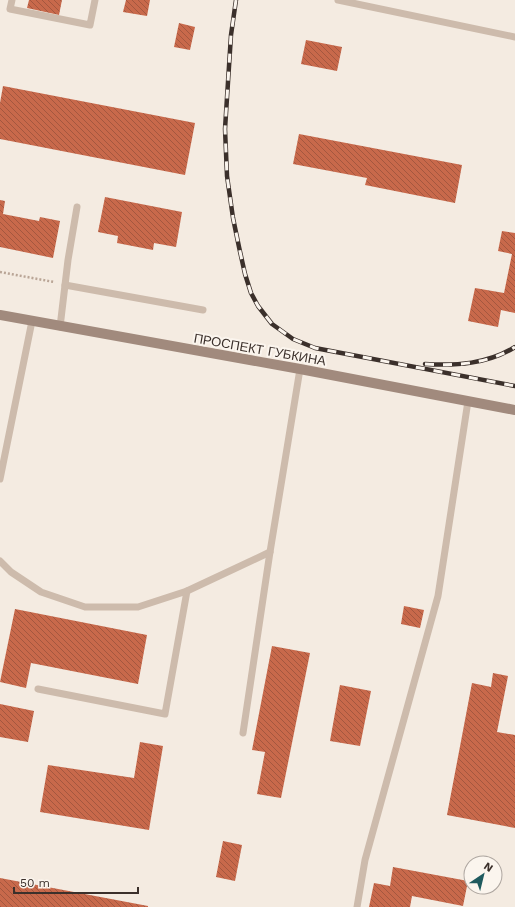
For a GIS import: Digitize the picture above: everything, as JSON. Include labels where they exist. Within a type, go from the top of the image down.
[{"type":"main road","name":"ПРОСПЕКТ ГУБКИНА","points":[[0,315],[32,322],[300,369],[515,410]]},
{"type":"lane","points":[[12,0],[10,9],[90,25],[95,0]]},
{"type":"lane","points":[[338,0],[515,37]]},
{"type":"lane","points":[[60,327],[68,260],[77,207]]},
{"type":"lane","points":[[65,285],[203,310]]},
{"type":"lane","points":[[0,479],[32,322]]},
{"type":"lane","points":[[243,733],[270,552],[300,369]]},
{"type":"lane","points":[[357,907],[365,860],[438,596],[468,401]]},
{"type":"lane","points":[[0,561],[11,572],[41,592],[85,607],[138,607],[187,592],[270,552]]},
{"type":"lane","points":[[38,689],[165,714],[187,592]]},
{"type":"path","points":[[0,272],[65,285]]},
{"type":"building","points":[[29,0],[62,0],[59,15],[27,8]]},
{"type":"building","points":[[126,0],[150,0],[147,16],[123,12]]},
{"type":"building","points":[[179,23],[195,27],[190,50],[174,47]]},
{"type":"building","points":[[306,40],[342,47],[337,71],[301,64]]},
{"type":"building","points":[[3,86],[195,123],[185,175],[0,139],[0,103]]},
{"type":"building","points":[[299,134],[462,165],[455,203],[365,185],[367,178],[293,164]]},
{"type":"building","points":[[105,197],[182,212],[176,247],[154,243],[153,250],[117,243],[118,236],[98,232]]},
{"type":"building","points":[[0,200],[5,201],[3,214],[39,221],[40,217],[60,221],[53,258],[0,247]]},
{"type":"building","points":[[502,231],[515,233],[515,313],[501,310],[498,327],[468,321],[475,288],[504,293],[512,254],[498,251]]},
{"type":"building","points":[[404,606],[424,610],[420,628],[401,624]]},
{"type":"building","points":[[15,609],[147,635],[138,684],[31,663],[26,688],[0,682]]},
{"type":"building","points":[[272,646],[310,653],[281,798],[257,794],[265,752],[252,750]]},
{"type":"building","points":[[493,673],[508,676],[497,732],[515,735],[515,828],[447,815],[472,683],[491,687]]},
{"type":"building","points":[[340,685],[371,691],[360,746],[330,741]]},
{"type":"building","points":[[0,704],[34,711],[28,742],[0,737]]},
{"type":"building","points":[[140,742],[163,746],[149,830],[40,812],[48,765],[134,778]]},
{"type":"building","points":[[223,841],[242,845],[235,881],[216,877]]},
{"type":"building","points":[[393,867],[463,880],[463,895],[465,895],[463,906],[412,896],[410,907],[369,907],[374,883],[390,886]]},
{"type":"building","points":[[0,878],[148,906],[148,907],[0,907]]},
{"type":"railway","points":[[236,0],[231,35],[225,129],[227,176],[233,218],[245,274],[251,293],[258,306],[272,324],[293,339],[315,348],[515,386]]},
{"type":"railway","points":[[425,364],[448,365],[472,363],[505,353],[515,347]]}]
